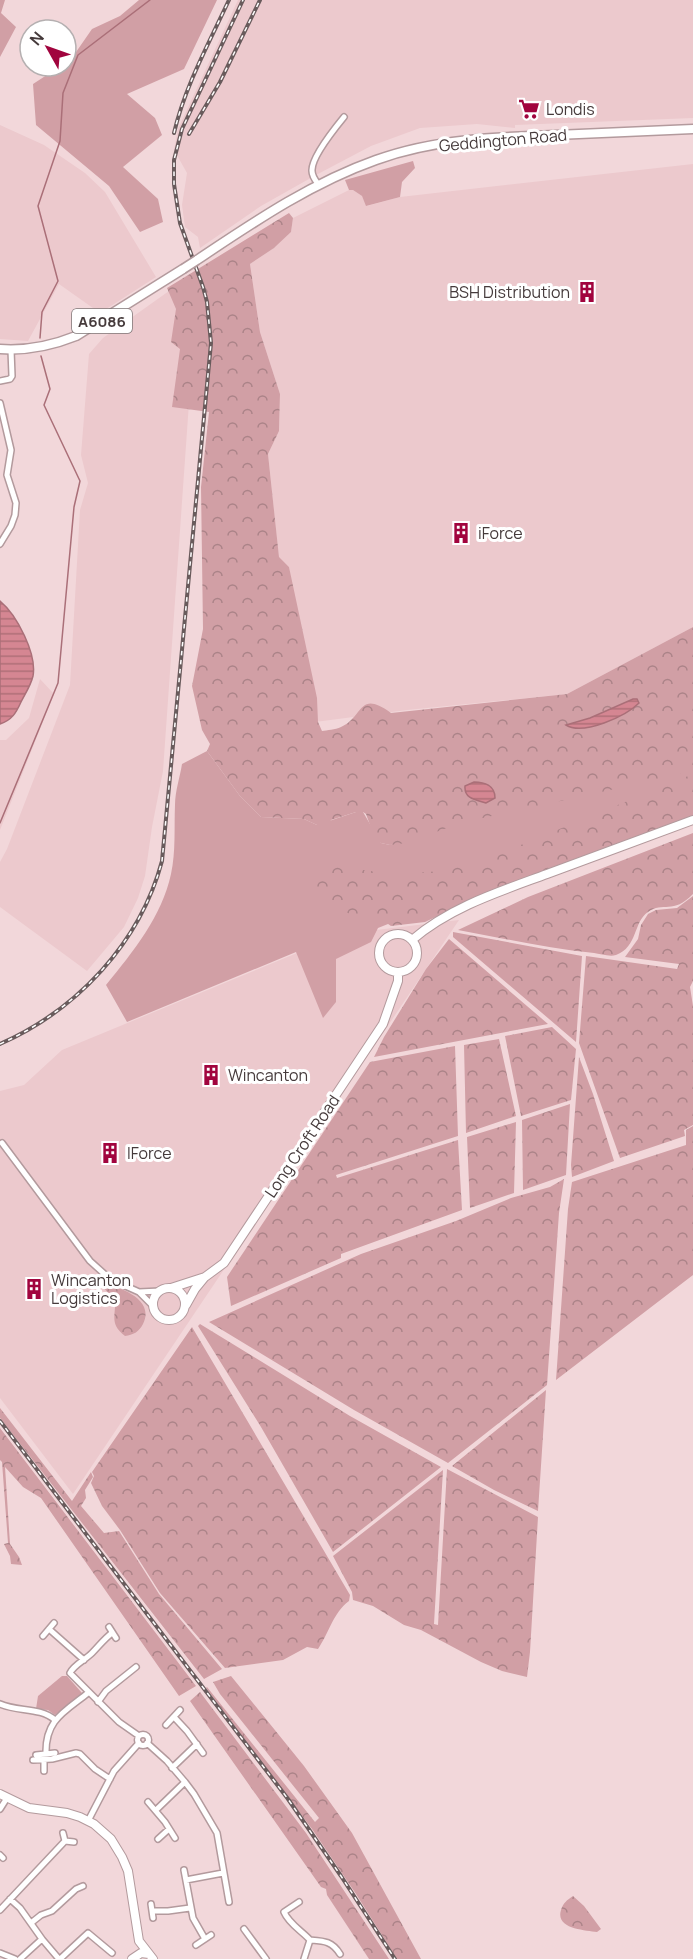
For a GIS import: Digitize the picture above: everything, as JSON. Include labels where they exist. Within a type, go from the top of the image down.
[{"type":"main road","name":"Geddington Road","points":[[11,350],[46,346],[76,336],[278,207],[318,184],[378,159],[426,146],[465,140],[693,129]]},
{"type":"main road","name":"A6086","points":[[0,349],[11,350]]},
{"type":"street","points":[[318,184],[312,175],[312,164],[344,117]]},
{"type":"street","points":[[0,381],[10,379],[12,376],[11,350]]},
{"type":"street","points":[[0,404],[11,450],[7,475],[16,503],[11,526],[0,544]]},
{"type":"street","points":[[412,940],[428,926],[465,906],[693,820]]},
{"type":"street","points":[[395,934],[407,936],[412,940],[417,951],[417,958],[410,969],[398,973],[388,970],[380,962],[378,951],[384,939],[395,934]]},
{"type":"street","name":"Long Croft Road","points":[[171,1288],[205,1277],[224,1263],[383,1024],[398,981],[398,973]]},
{"type":"street","points":[[2,1143],[90,1261],[110,1279],[139,1292],[153,1306]]},
{"type":"street","points":[[160,1291],[153,1300],[153,1306],[160,1318],[169,1321],[179,1317],[185,1310],[195,1289],[205,1277]]},
{"type":"street","points":[[139,1292],[171,1288],[182,1294],[186,1305]]},
{"type":"street","points":[[43,1636],[54,1623]]},
{"type":"street","points":[[49,1629],[84,1660]]},
{"type":"street","points":[[112,1632],[70,1673],[119,1722],[139,1736],[142,1734],[147,1736],[149,1739],[147,1743]]},
{"type":"street","points":[[98,1702],[106,1691],[136,1667]]},
{"type":"street","points":[[46,1754],[48,1733],[55,1720],[88,1693]]},
{"type":"street","points":[[0,1704],[45,1713],[55,1720]]},
{"type":"street","points":[[166,1725],[180,1710]]},
{"type":"street","points":[[174,1717],[203,1753]]},
{"type":"street","points":[[88,1821],[110,1779],[139,1743],[139,1736]]},
{"type":"street","points":[[139,1743],[143,1745],[147,1743]]},
{"type":"street","points":[[147,1743],[185,1782],[217,1833],[229,1902]]},
{"type":"street","points":[[172,1767],[197,1744]]},
{"type":"street","points":[[55,1753],[35,1758],[44,1761],[80,1754],[94,1769],[110,1779]]},
{"type":"street","points":[[44,1761],[44,1771]]},
{"type":"street","points":[[156,1810],[185,1782]]},
{"type":"street","points":[[0,1809],[3,1796],[29,1808],[67,1813],[88,1821],[106,1834],[122,1857],[129,1878],[139,1941],[151,1957]]},
{"type":"street","points":[[148,1802],[176,1838]]},
{"type":"street","points":[[158,1839],[169,1829]]},
{"type":"street","points":[[63,1833],[65,1841]]},
{"type":"street","points":[[65,1841],[74,1842]]},
{"type":"street","points":[[0,1910],[65,1841]]},
{"type":"street","points":[[184,1870],[190,1908],[195,1924],[205,1939]]},
{"type":"street","points":[[186,1880],[223,1873]]},
{"type":"street","points":[[31,1923],[41,1915],[52,1911],[76,1889],[83,1886]]},
{"type":"street","points":[[10,1899],[20,1908],[42,1940],[59,1959],[88,1933],[112,1953]]},
{"type":"street","points":[[277,1916],[299,1902]]},
{"type":"street","points":[[151,1904],[153,1918]]},
{"type":"street","points":[[152,1911],[190,1908]]},
{"type":"street","points":[[284,1912],[309,1940],[328,1942],[335,1946],[340,1954]]},
{"type":"street","points":[[244,1929],[266,1959]]},
{"type":"street","points":[[195,1945],[211,1935]]},
{"type":"street","points":[[20,1959],[42,1940]]},
{"type":"street","points":[[304,1959],[309,1940]]},
{"type":"street","points":[[133,1957],[139,1941]]},
{"type":"street","points":[[77,1945],[82,1951]]},
{"type":"street","points":[[0,1953],[15,1959]]},
{"type":"street","points":[[133,1957],[141,1953],[151,1957]]},
{"type":"shaded area","points":[[238,0],[693,0],[693,118],[515,125],[515,128],[477,124],[420,128],[371,146],[316,175],[261,206],[200,248],[198,237],[185,227],[182,205],[187,173],[174,150],[178,129]]},
{"type":"shaded area","points":[[0,125],[44,145],[85,173],[105,192],[156,277],[100,313],[59,284],[28,341],[0,339]]},
{"type":"shaded area","points":[[693,164],[693,627],[567,694],[315,722],[289,567],[279,558],[268,454],[279,431],[280,394],[260,332],[250,264],[274,248],[291,232],[293,218],[349,190],[362,196],[367,206],[400,197]]},
{"type":"shaded area","points":[[183,281],[194,332],[163,771],[145,876],[138,898],[124,927],[87,971],[0,907],[0,862],[70,685],[80,510],[88,483],[81,455],[89,354],[103,338]]},
{"type":"shaded area","points":[[0,601],[19,625],[29,646],[33,676],[17,710],[11,718],[0,724]]},
{"type":"shaded area","points":[[40,679],[54,694],[0,830],[0,740],[6,740],[29,718]]},
{"type":"shaded area","points":[[637,699],[639,703],[615,719],[583,728],[566,725],[590,718]]},
{"type":"shaded area","points":[[474,782],[489,786],[495,798],[486,803],[466,794],[465,786]]},
{"type":"shaded area","points":[[459,920],[73,1494],[0,1398],[0,1091],[24,1085],[62,1050],[343,934]]},
{"type":"green space","points":[[0,0],[5,0],[1,13],[16,27],[0,57]]},
{"type":"green space","points":[[139,0],[217,0],[184,69],[127,94],[155,118],[162,135],[123,167],[158,199],[163,222],[140,232],[109,186],[36,125],[33,84],[42,78],[78,78],[78,49],[92,29],[120,16]]},
{"type":"green space","points":[[413,161],[415,168],[402,182],[400,197],[366,206],[362,196],[349,190],[345,180]]},
{"type":"green space","points":[[289,213],[293,218],[291,232],[274,248],[250,264],[260,332],[280,394],[279,431],[268,454],[279,557],[289,567],[317,698],[318,722],[322,731],[348,723],[367,704],[380,706],[391,713],[567,694],[693,627],[693,768],[674,776],[460,823],[407,843],[390,845],[375,839],[366,814],[363,812],[331,820],[329,825],[317,825],[304,819],[261,817],[240,796],[207,751],[210,744],[202,730],[192,686],[203,629],[201,487],[209,412],[172,407],[180,349],[171,342],[176,309],[167,288]]},
{"type":"green space","points":[[693,745],[693,811],[414,923],[403,918],[378,928],[371,942],[336,959],[336,1002],[323,1018],[296,952],[127,1022],[106,985],[145,933],[161,904],[173,865],[175,800],[182,764],[207,751],[240,796],[261,817],[304,819],[317,825],[356,812],[363,812],[381,843],[390,845]]},
{"type":"green space","points":[[693,774],[693,816],[496,888],[425,922],[391,926],[376,918],[350,914],[336,905],[313,882],[336,866],[391,874],[430,872],[452,868],[504,852]]},
{"type":"green space","points":[[693,833],[693,894],[680,904],[648,912],[643,916],[632,941],[616,955],[608,956],[560,949],[458,930],[528,897]]},
{"type":"green space","points":[[693,896],[693,981],[690,987],[693,1006],[693,1125],[684,1130],[685,1136],[620,1158],[579,1043],[586,956],[677,969],[679,964],[625,957],[638,939],[641,925],[648,914],[656,910],[677,908]]},
{"type":"green space","points":[[453,932],[582,956],[576,1042],[453,937]]},
{"type":"green space","points":[[449,939],[548,1024],[374,1057],[426,969]]},
{"type":"green space","points":[[552,1027],[576,1049],[571,1100],[521,1116],[505,1036]]},
{"type":"green space","points":[[499,1039],[516,1116],[466,1133],[464,1045]]},
{"type":"green space","points":[[455,1046],[458,1136],[336,1175],[337,1178],[458,1140],[462,1210],[341,1254],[341,1258],[231,1306],[227,1277],[370,1062]]},
{"type":"green space","points":[[579,1057],[614,1161],[572,1177],[571,1165]]},
{"type":"green space","points":[[570,1104],[566,1175],[523,1190],[522,1120]]},
{"type":"green space","points":[[516,1122],[514,1193],[470,1208],[467,1137]]},
{"type":"green space","points":[[693,1126],[693,1275],[556,1380],[568,1209],[572,1182],[686,1145],[686,1130]]},
{"type":"green space","points":[[564,1179],[559,1213],[547,1385],[448,1463],[354,1410],[209,1322],[361,1254],[456,1221],[511,1198],[550,1187]]},
{"type":"green space","points":[[98,1282],[124,1290],[139,1300],[146,1315],[138,1331],[125,1336],[120,1332],[114,1320],[115,1300]]},
{"type":"green space","points":[[200,1324],[350,1416],[441,1467],[333,1552],[261,1427],[198,1326]]},
{"type":"green space","points":[[192,1327],[350,1595],[349,1601],[335,1617],[318,1649],[307,1647],[283,1660],[225,1668],[160,1593],[102,1506],[91,1483],[94,1476],[92,1472]]},
{"type":"green space","points":[[546,1390],[538,1511],[452,1466]]},
{"type":"green space","points":[[0,1408],[72,1501],[91,1472],[93,1477],[85,1490],[86,1498],[81,1506],[104,1533],[119,1531],[159,1594],[222,1669],[204,1679],[0,1418]]},
{"type":"green space","points":[[0,1428],[196,1686],[179,1696],[41,1498],[23,1487],[5,1467],[10,1544],[22,1565],[11,1564],[4,1544],[8,1543],[0,1460]]},
{"type":"green space","points":[[447,1469],[538,1517],[527,1677],[502,1671],[481,1662],[421,1630],[404,1625],[373,1606],[353,1600],[352,1592],[333,1556],[443,1470],[434,1624],[438,1625]]},
{"type":"green space","points":[[62,1676],[67,1676],[82,1693],[55,1715],[48,1710],[36,1709],[38,1696]]},
{"type":"green space","points":[[231,1676],[304,1766],[352,1833],[421,1959],[397,1959],[312,1829],[206,1688],[315,1822],[319,1818],[220,1694],[213,1682]]},
{"type":"green space","points":[[200,1692],[306,1833],[389,1959],[369,1959],[327,1895],[326,1889],[321,1887],[190,1701]]},
{"type":"green space","points":[[573,1896],[584,1906],[601,1929],[597,1932],[579,1929],[562,1921],[560,1916],[562,1908]]},
{"type":"waterway","points":[[40,338],[42,312],[58,281],[38,206],[60,141],[63,93],[78,55],[150,0]]},
{"type":"waterway","points":[[0,823],[58,683],[74,507],[80,481],[44,405],[50,389],[41,356]]},
{"type":"railway","points":[[174,133],[191,82],[229,0]]},
{"type":"railway","points":[[0,1044],[55,1013],[102,970],[138,919],[152,891],[162,861],[211,343],[207,302],[180,223],[174,184],[174,160],[182,129],[243,0]]},
{"type":"railway","points":[[189,134],[220,82],[260,0]]},
{"type":"railway","points":[[0,1421],[288,1799],[395,1959]]},
{"type":"place","name":"Londis","points":[[529,109]]},
{"type":"place","name":"BSH Distribution","points":[[587,292]]},
{"type":"place","name":"iForce","points":[[461,533]]},
{"type":"place","name":"Wincanton","points":[[211,1075]]},
{"type":"place","name":"IForce","points":[[110,1153]]},
{"type":"place","name":"Wincanton Logistics","points":[[34,1289]]}]
